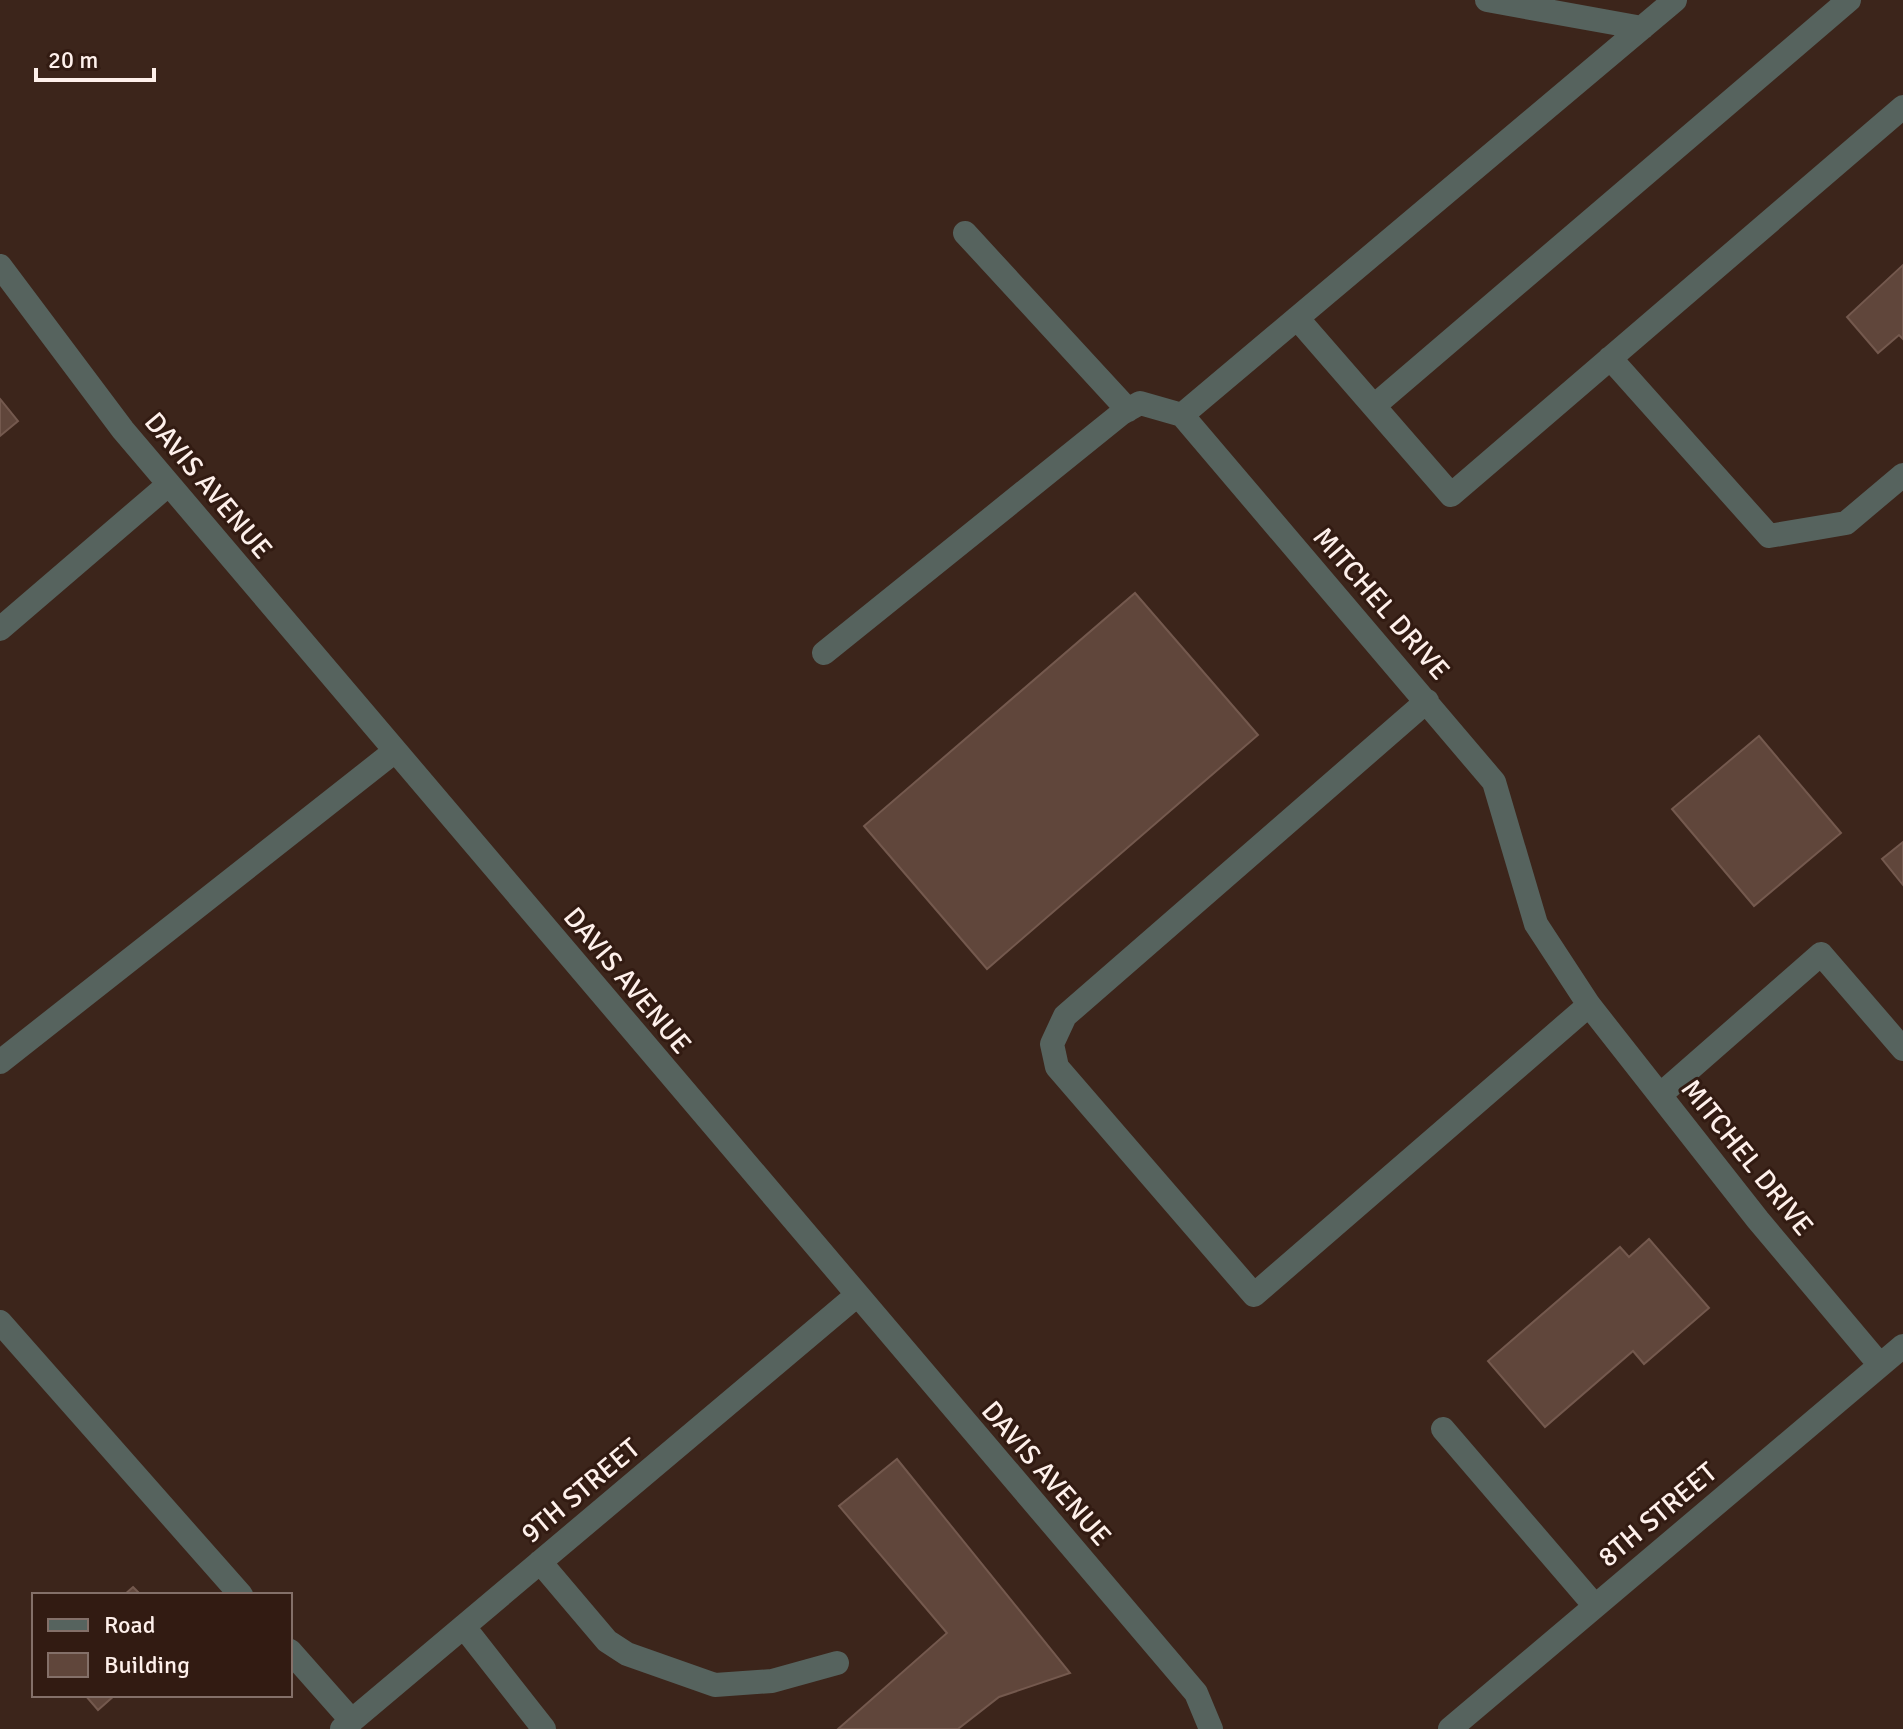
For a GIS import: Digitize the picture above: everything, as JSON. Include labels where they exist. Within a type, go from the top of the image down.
[{"type":"street","points":[[1487,0],[1642,28]]},
{"type":"street","points":[[824,653],[1128,410],[1140,403],[1182,415],[1675,0]]},
{"type":"street","points":[[1374,406],[1849,0]]},
{"type":"street","points":[[1297,318],[1451,495],[1903,107]]},
{"type":"street","points":[[965,233],[1128,410]]},
{"type":"street","name":"DAVIS AVENUE","points":[[0,266],[123,430],[1196,1693],[1211,1729]]},
{"type":"street","points":[[1610,358],[1769,536],[1846,523],[1903,475]]},
{"type":"street","name":"MITCHEL DRIVE","points":[[1182,415],[1494,782],[1536,924],[1589,1005],[1758,1220],[1880,1365]]},
{"type":"street","points":[[0,629],[169,484]]},
{"type":"street","points":[[1427,701],[1065,1016],[1052,1044],[1057,1067],[1254,1295],[1589,1005]]},
{"type":"street","points":[[0,1062],[395,751]]},
{"type":"street","points":[[1660,1095],[1821,954],[1903,1049]]},
{"type":"street","name":"9TH STREET","points":[[347,1725],[856,1296]]},
{"type":"street","points":[[0,1322],[239,1593]]},
{"type":"street","name":"8TH STREET","points":[[1450,1729],[1903,1346]]},
{"type":"street","points":[[1443,1429],[1595,1606]]},
{"type":"street","points":[[540,1562],[607,1641],[627,1654],[715,1685],[772,1681],[837,1663]]},
{"type":"street","points":[[464,1627],[544,1729]]},
{"type":"street","points":[[292,1654],[347,1725]]},
{"type":"building","points":[[1903,265],[1903,339],[1899,335],[1878,353],[1847,317]]},
{"type":"building","points":[[0,399],[18,421],[0,436]]},
{"type":"building","points":[[1135,593],[1258,735],[987,969],[864,826]]},
{"type":"building","points":[[1759,736],[1841,833],[1754,906],[1672,809]]},
{"type":"building","points":[[1903,842],[1903,885],[1882,859]]},
{"type":"building","points":[[1649,1239],[1709,1308],[1644,1364],[1633,1351],[1545,1427],[1488,1361],[1620,1247],[1629,1257]]},
{"type":"building","points":[[897,1459],[1070,1673],[999,1697],[958,1729],[838,1729],[947,1633],[839,1506]]},
{"type":"building","points":[[87,1697],[113,1697],[98,1710]]}]
